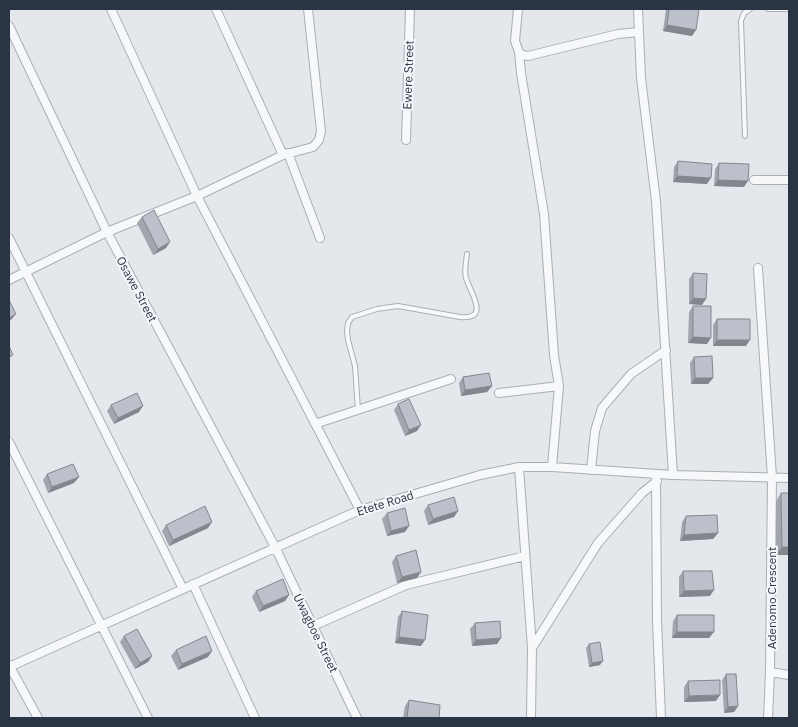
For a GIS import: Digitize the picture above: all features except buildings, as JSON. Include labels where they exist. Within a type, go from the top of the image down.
[{"type":"street","points":[[111,9],[197,196],[360,510]]},
{"type":"street","points":[[216,9],[286,154],[320,238]]},
{"type":"street","points":[[9,280],[108,232],[197,196],[286,154],[313,147],[321,136],[308,9]]},
{"type":"street","name":"Ewere Street","points":[[406,140],[410,9]]},
{"type":"street","points":[[518,9],[515,41],[519,52],[544,214],[558,386],[552,467]]},
{"type":"street","points":[[638,9],[641,78],[656,201],[673,475]]},
{"type":"street","name":"Osawe Street","points":[[9,26],[108,232],[275,548]]},
{"type":"street","points":[[519,52],[522,55],[528,56],[618,34],[639,32]]},
{"type":"street","points":[[754,180],[789,180]]},
{"type":"street","points":[[9,238],[183,589]]},
{"type":"street","name":"Adenomo Crescent","points":[[758,268],[772,477],[768,718]]},
{"type":"street","points":[[590,470],[595,432],[602,408],[631,374],[666,350]]},
{"type":"street","points":[[316,424],[451,379]]},
{"type":"street","points":[[499,392],[558,386]]},
{"type":"street","points":[[9,442],[148,718]]},
{"type":"street","points":[[519,467],[532,648],[531,718]]},
{"type":"street","name":"Etete Road","points":[[9,666],[360,510],[480,475],[519,467],[552,467],[657,477],[673,475],[789,478]]},
{"type":"street","points":[[532,648],[598,543],[657,477]]},
{"type":"street","points":[[657,477],[656,620],[662,718]]},
{"type":"street","name":"Uwagboe Street","points":[[275,548],[357,718]]},
{"type":"street","points":[[313,626],[406,585],[525,556]]},
{"type":"street","points":[[193,584],[255,718]]},
{"type":"street","points":[[9,666],[38,718]]},
{"type":"street","points":[[770,672],[789,675]]},
{"type":"lane","points":[[744,136],[741,21],[744,13],[750,9]]},
{"type":"lane","points":[[768,9],[789,10]]},
{"type":"lane","points":[[358,410],[355,366],[348,340],[348,323],[352,317],[377,309],[398,306],[469,318],[474,315],[476,300],[466,277],[467,254]]}]
